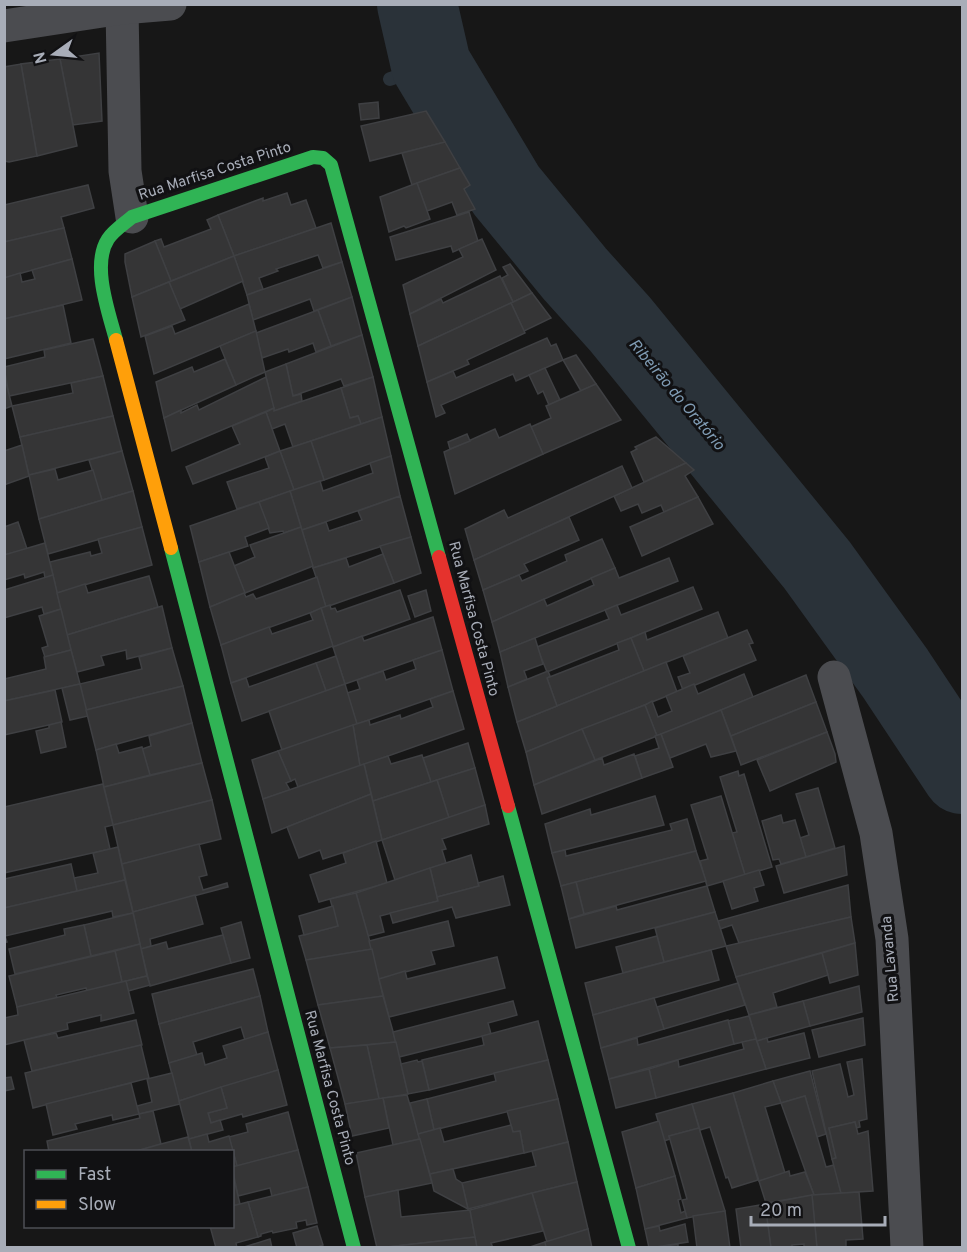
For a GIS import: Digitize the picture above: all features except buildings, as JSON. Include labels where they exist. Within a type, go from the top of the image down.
[{"type":"street","points":[[4,26],[122,8],[170,4]]},
{"type":"street","points":[[122,8],[124,163],[132,218]]},
{"type":"street","name":"Rua Marfisa Costa Pinto","points":[[354,1248],[103,289],[100,256],[112,233],[132,218],[313,157],[323,159],[331,165],[629,1248]]},
{"type":"street","name":"Rua Lavanda","points":[[834,676],[876,833],[892,939],[908,1248]]},
{"type":"waterway","name":"Ribeirão do Oratório","points":[[417,4],[431,65],[506,190],[575,274],[620,324],[817,565],[895,673],[962,774]]},
{"type":"waterway","points":[[390,79],[431,65]]},
{"type":"traffic: fast","points":[[116,340],[101,275],[103,250],[108,239],[116,230],[132,217],[313,157],[323,158],[331,165],[439,557]]},
{"type":"traffic: fast","points":[[171,548],[354,1248]]},
{"type":"traffic: fast","points":[[508,806],[629,1248]]},
{"type":"traffic: slow","points":[[116,340],[171,548]]},
{"type":"traffic: jam","points":[[439,557],[508,806]]}]
